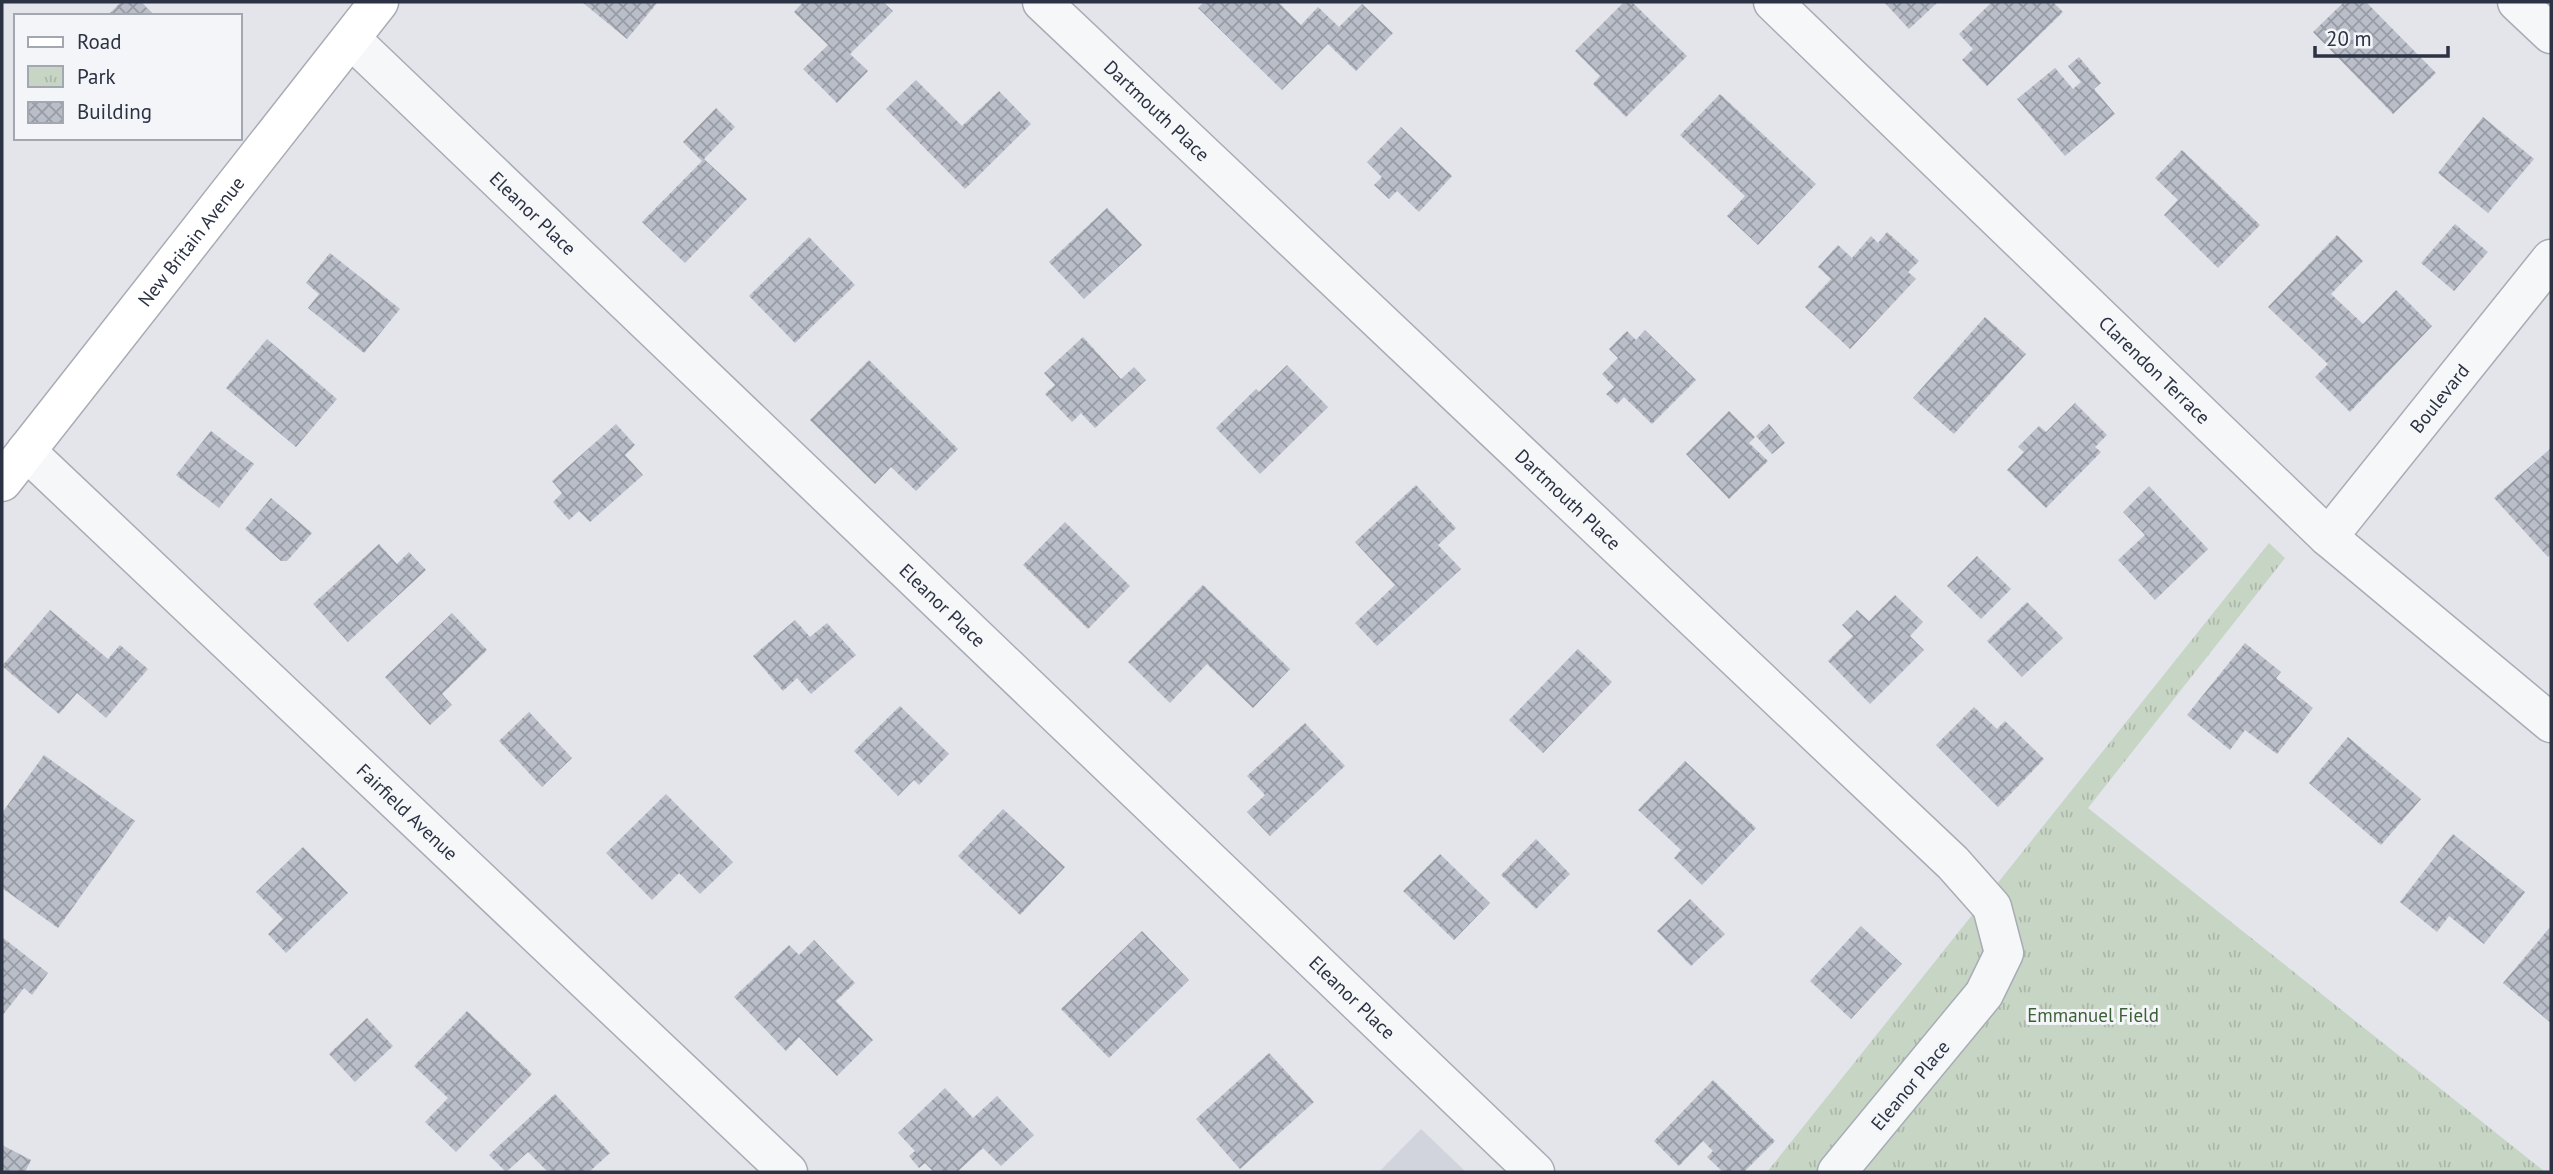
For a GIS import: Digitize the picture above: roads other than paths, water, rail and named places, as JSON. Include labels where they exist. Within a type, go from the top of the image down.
[{"type":"main road","name":"New Britain Avenue","points":[[2,482],[379,2]]},
{"type":"street","name":"Dartmouth Place","points":[[1042,2],[1969,881],[1992,907],[2004,953],[1984,994],[1956,1030]]},
{"type":"street","name":"Clarendon Terrace","points":[[1773,2],[2328,537],[2551,723]]},
{"type":"street","points":[[2517,2],[2551,34]]},
{"type":"street","name":"Eleanor Place","points":[[351,39],[1535,1172]]},
{"type":"street","name":"Boulevard","points":[[2328,537],[2551,259]]},
{"type":"street","name":"Fairfield Avenue","points":[[26,451],[788,1172]]},
{"type":"street","name":"Eleanor Place","points":[[1837,1172],[1956,1030]]},
{"type":"park label","name":"Emmanuel Field","points":[[2093,1015]]}]
